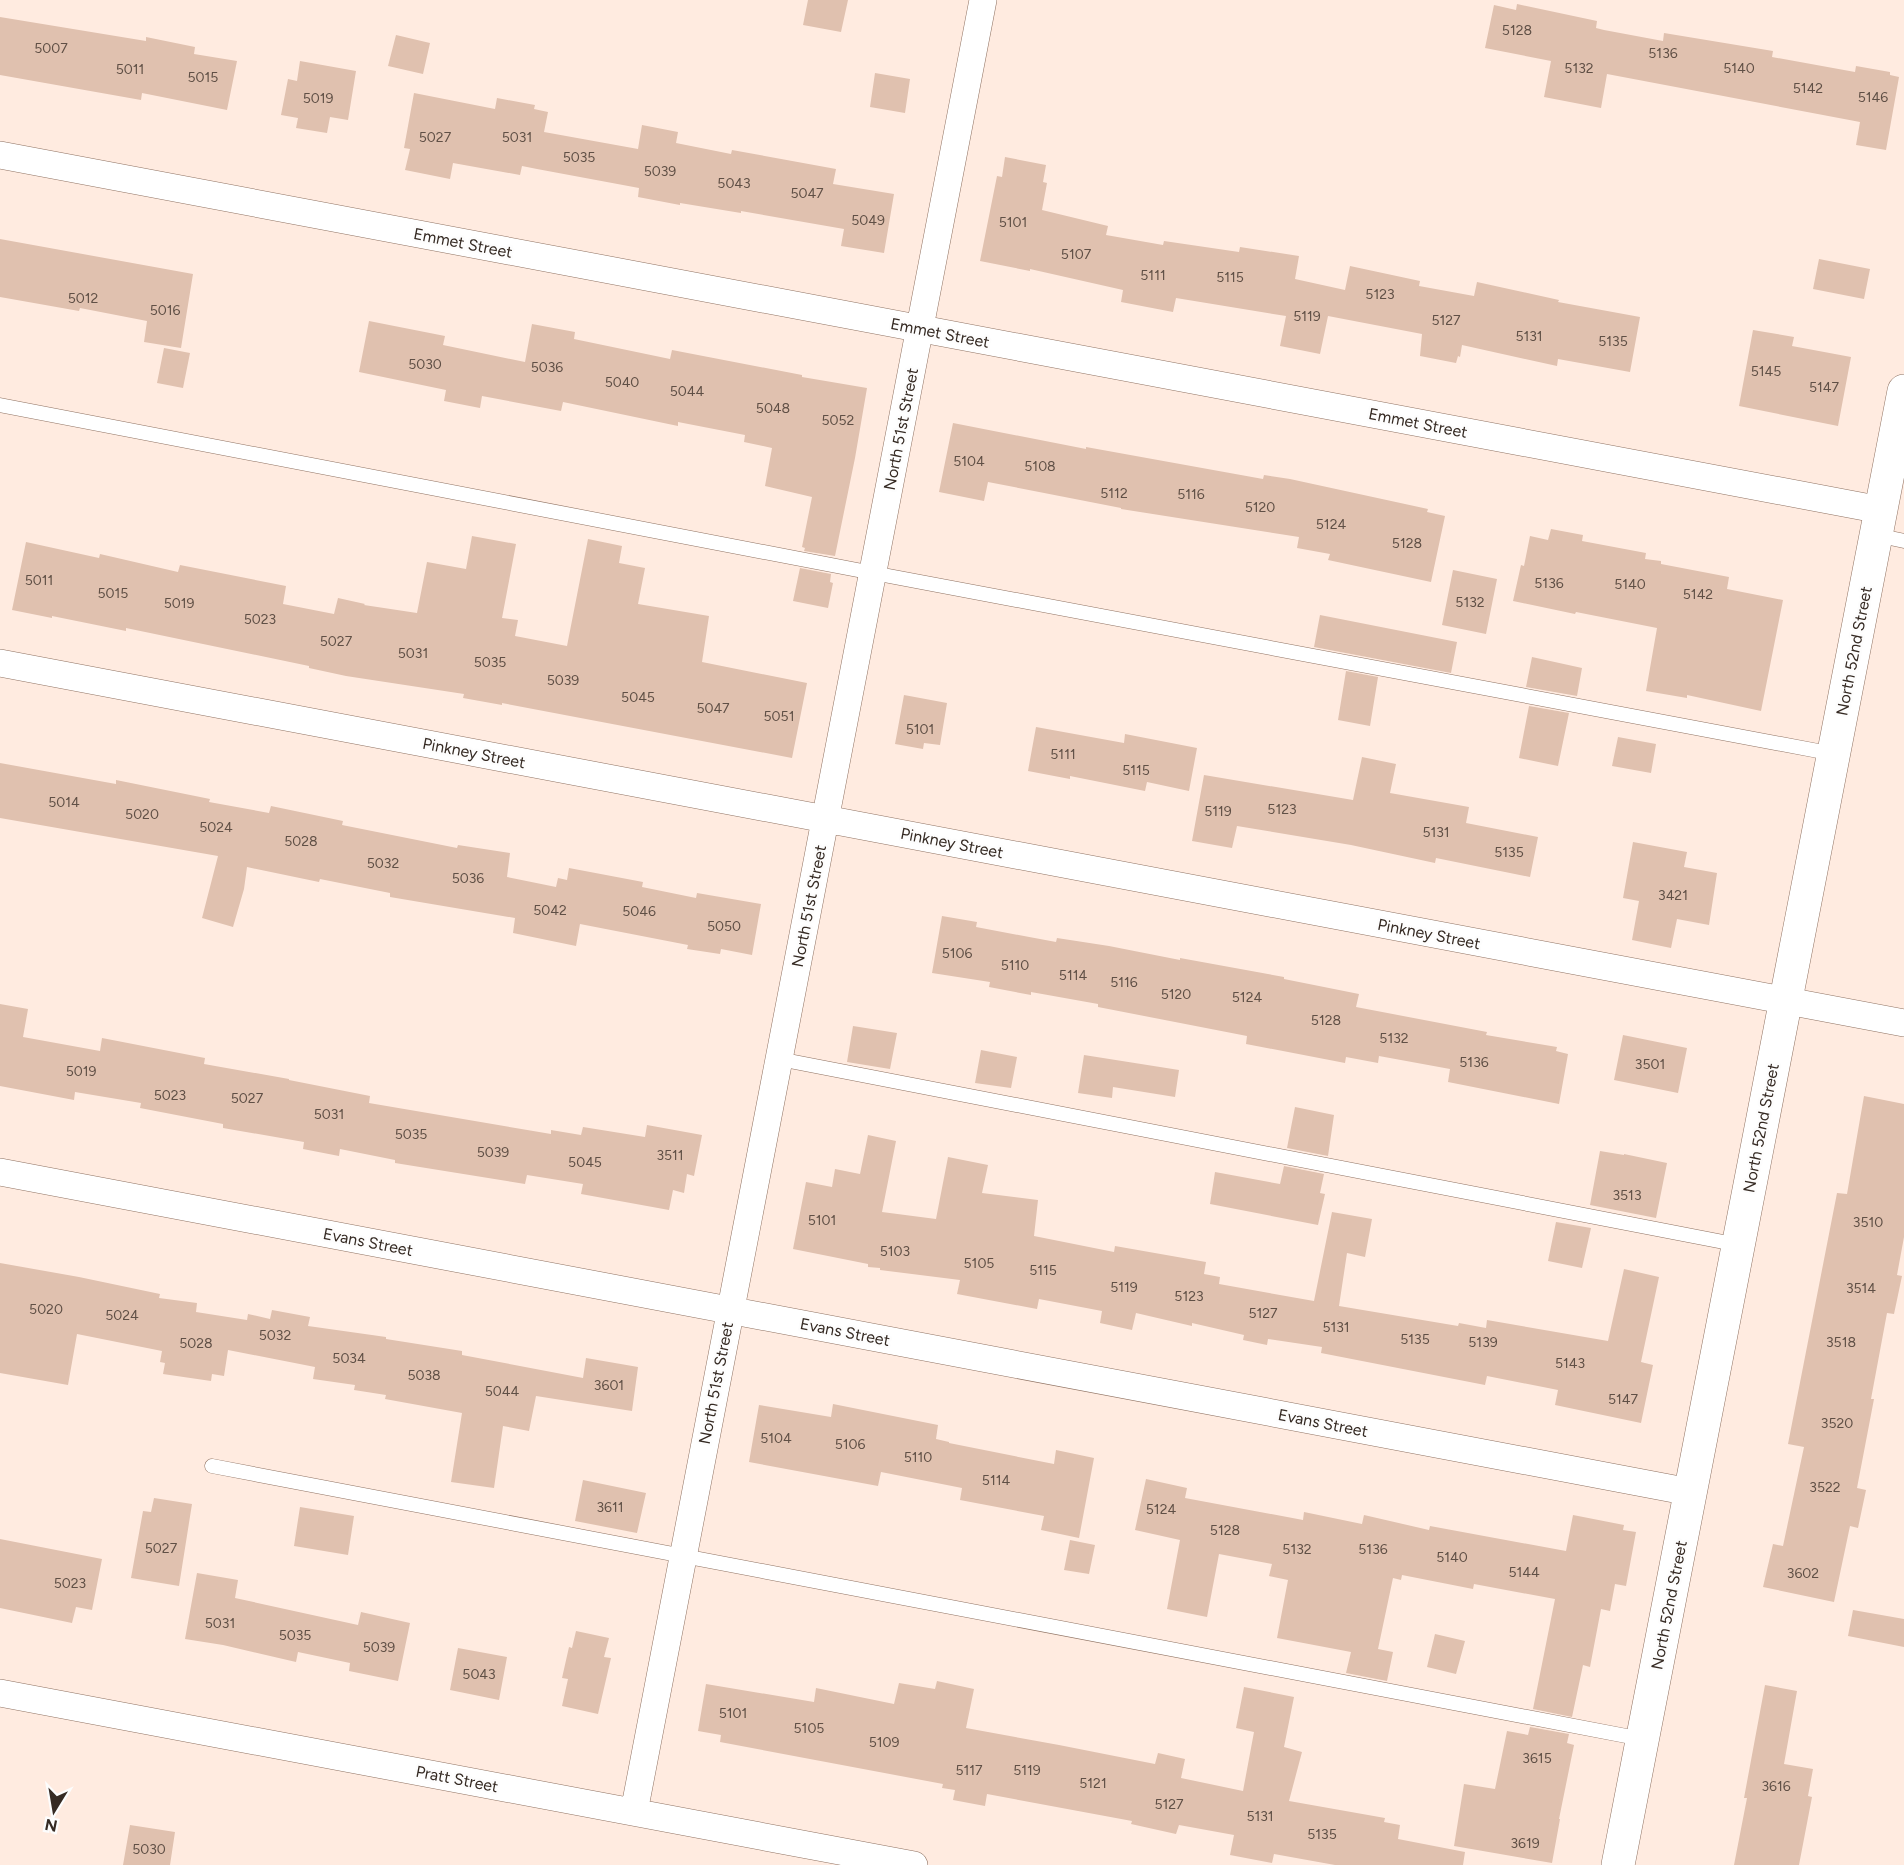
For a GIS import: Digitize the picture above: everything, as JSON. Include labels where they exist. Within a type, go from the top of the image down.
[{"type":"main road","name":"North 52nd Street","points":[[1618,1865],[1834,754],[1887,529],[1904,391]]},
{"type":"street","name":"North 51st Street","points":[[634,1812],[983,0]]},
{"type":"street","name":"Emmet Street","points":[[0,155],[920,329],[1887,529]]},
{"type":"street","name":"Pinkney Street","points":[[0,663],[1904,1023]]},
{"type":"street","name":"Evans Street","points":[[0,1172],[1690,1492]]},
{"type":"street","name":"Pratt Street","points":[[0,1692],[914,1865]]},
{"type":"lane","points":[[0,405],[873,573],[1834,754]]},
{"type":"lane","points":[[779,1059],[1738,1245]]},
{"type":"lane","points":[[212,1466],[1642,1739]]},
{"type":"building","points":[[808,0],[848,0],[841,32],[803,25]]},
{"type":"building","points":[[1517,4],[1597,21],[1596,28],[1663,41],[1664,33],[1773,51],[1772,57],[1855,72],[1856,66],[1890,72],[1890,75],[1899,77],[1886,150],[1856,145],[1860,122],[1607,74],[1601,108],[1544,97],[1551,61],[1485,48],[1494,5],[1516,10]]},
{"type":"building","points":[[0,17],[146,41],[146,37],[195,47],[194,54],[237,61],[227,110],[142,93],[141,100],[0,75]]},
{"type":"building","points":[[396,35],[430,43],[423,74],[388,66]]},
{"type":"building","points":[[300,61],[356,71],[348,120],[330,117],[327,133],[296,128],[298,118],[281,115],[288,79],[297,81]]},
{"type":"building","points":[[875,73],[910,79],[905,113],[870,107]]},
{"type":"building","points":[[414,93],[495,109],[497,98],[535,105],[534,109],[548,112],[544,132],[638,149],[642,125],[678,132],[676,143],[731,154],[732,150],[836,169],[833,184],[894,194],[884,253],[841,246],[844,229],[741,211],[741,213],[680,203],[680,205],[638,197],[639,188],[522,166],[520,175],[453,163],[450,179],[405,170],[410,149],[404,148]]},
{"type":"building","points":[[1005,157],[1046,165],[1043,182],[1047,183],[1042,210],[1108,226],[1106,235],[1163,245],[1164,241],[1239,252],[1240,247],[1299,256],[1295,279],[1345,290],[1350,266],[1420,281],[1419,286],[1474,296],[1477,282],[1559,300],[1558,302],[1640,317],[1630,372],[1558,359],[1557,366],[1462,345],[1460,357],[1458,356],[1456,363],[1420,356],[1422,334],[1328,316],[1320,354],[1280,346],[1286,316],[1176,298],[1173,312],[1121,302],[1123,290],[1030,269],[1030,271],[980,261],[997,176],[1002,177]]},
{"type":"building","points":[[0,239],[193,274],[181,348],[144,342],[147,321],[80,308],[79,311],[0,297]]},
{"type":"building","points":[[1819,259],[1870,269],[1864,299],[1813,289]]},
{"type":"building","points":[[369,321],[445,336],[443,345],[525,362],[532,324],[575,332],[574,339],[670,359],[672,350],[867,388],[835,556],[804,551],[805,548],[802,547],[812,497],[765,486],[772,448],[744,442],[745,435],[678,422],[678,426],[563,402],[561,411],[482,396],[480,408],[444,401],[446,390],[359,372]]},
{"type":"building","points":[[1753,330],[1794,337],[1792,346],[1851,357],[1838,426],[1739,406]]},
{"type":"building","points":[[164,348],[190,353],[183,388],[157,383]]},
{"type":"building","points":[[953,423],[1086,449],[1086,447],[1263,479],[1264,475],[1290,479],[1428,509],[1427,512],[1445,516],[1431,582],[1328,560],[1330,554],[1297,548],[1299,537],[1121,509],[988,482],[984,501],[939,492]]},
{"type":"building","points":[[1551,529],[1583,535],[1582,541],[1646,553],[1645,559],[1661,561],[1661,564],[1729,577],[1727,589],[1783,600],[1761,711],[1687,695],[1687,698],[1646,691],[1657,628],[1513,601],[1530,536],[1548,540]]},
{"type":"building","points":[[472,536],[516,544],[502,618],[518,620],[515,636],[567,646],[588,539],[622,546],[619,563],[645,568],[638,604],[709,616],[702,662],[807,683],[792,758],[502,703],[502,705],[463,698],[464,694],[346,676],[309,668],[309,666],[126,628],[126,631],[12,610],[26,542],[99,558],[100,554],[178,572],[180,565],[286,586],[283,604],[334,614],[338,598],[364,605],[417,613],[427,562],[466,569]]},
{"type":"building","points":[[800,568],[831,574],[830,582],[833,583],[828,608],[793,601]]},
{"type":"building","points":[[1453,570],[1497,579],[1486,634],[1442,625]]},
{"type":"building","points":[[1320,615],[1457,642],[1451,673],[1314,647]]},
{"type":"building","points":[[1532,657],[1582,668],[1577,696],[1526,687]]},
{"type":"building","points":[[1346,671],[1378,677],[1370,726],[1338,720]]},
{"type":"building","points":[[904,695],[947,703],[940,745],[924,743],[923,749],[895,744]]},
{"type":"building","points":[[1529,706],[1569,713],[1558,766],[1519,758]]},
{"type":"building","points":[[1036,727],[1124,743],[1125,734],[1197,748],[1189,791],[1147,782],[1145,791],[1070,776],[1070,779],[1028,771]]},
{"type":"building","points":[[1618,737],[1656,744],[1651,773],[1612,766]]},
{"type":"building","points":[[1362,757],[1396,764],[1390,793],[1469,807],[1466,823],[1538,837],[1530,877],[1436,858],[1435,863],[1351,845],[1237,826],[1232,848],[1192,841],[1204,775],[1353,800]]},
{"type":"building","points":[[0,763],[116,784],[116,780],[210,799],[209,802],[269,813],[271,806],[343,821],[342,825],[457,848],[458,845],[510,853],[507,877],[556,887],[558,878],[567,880],[569,868],[643,882],[642,887],[696,898],[697,893],[761,904],[752,955],[721,949],[720,954],[687,949],[688,945],[580,924],[576,946],[513,933],[515,918],[390,897],[390,893],[320,879],[319,882],[247,867],[244,889],[233,927],[202,918],[218,856],[0,818]]},
{"type":"building","points":[[1633,842],[1687,852],[1684,867],[1717,873],[1709,925],[1677,919],[1671,948],[1632,940],[1639,901],[1623,898]]},
{"type":"building","points":[[942,916],[977,922],[976,927],[1056,942],[1057,938],[1284,977],[1284,979],[1359,994],[1356,1007],[1487,1032],[1486,1035],[1557,1047],[1556,1051],[1568,1054],[1559,1104],[1448,1082],[1450,1069],[1379,1056],[1378,1063],[1346,1057],[1345,1063],[1246,1044],[1247,1036],[1098,1007],[1098,1004],[989,987],[990,982],[932,973]]},
{"type":"building","points":[[0,1004],[28,1009],[23,1037],[100,1051],[102,1038],[205,1058],[204,1064],[370,1096],[369,1103],[551,1134],[551,1130],[581,1135],[583,1127],[645,1137],[647,1125],[702,1135],[694,1176],[687,1174],[684,1193],[673,1190],[669,1210],[581,1194],[583,1184],[527,1175],[525,1184],[395,1163],[395,1160],[340,1149],[339,1156],[303,1149],[304,1142],[223,1128],[223,1124],[140,1108],[141,1103],[75,1092],[74,1100],[0,1086]]},
{"type":"building","points":[[853,1026],[897,1033],[890,1069],[847,1062]]},
{"type":"building","points":[[1623,1035],[1687,1048],[1678,1093],[1614,1080]]},
{"type":"building","points":[[981,1050],[1017,1057],[1011,1088],[975,1083]]},
{"type":"building","points":[[1084,1055],[1179,1070],[1175,1097],[1113,1087],[1112,1098],[1078,1093]]},
{"type":"building","points":[[1864,1096],[1904,1104],[1904,1237],[1897,1275],[1902,1276],[1894,1314],[1887,1313],[1871,1399],[1874,1399],[1857,1488],[1866,1490],[1858,1528],[1850,1526],[1834,1602],[1763,1587],[1773,1544],[1783,1546],[1804,1447],[1788,1444],[1837,1193],[1847,1194]]},
{"type":"building","points":[[1295,1107],[1334,1115],[1328,1156],[1287,1148]]},
{"type":"building","points":[[868,1135],[896,1141],[882,1212],[936,1219],[948,1157],[988,1165],[982,1193],[1038,1200],[1034,1236],[1114,1252],[1115,1246],[1206,1262],[1204,1274],[1220,1277],[1219,1284],[1314,1301],[1332,1212],[1372,1219],[1365,1257],[1347,1253],[1339,1306],[1458,1326],[1459,1323],[1486,1328],[1487,1320],[1608,1341],[1624,1269],[1659,1277],[1641,1362],[1653,1365],[1641,1423],[1555,1405],[1558,1390],[1487,1376],[1485,1385],[1321,1353],[1322,1347],[1268,1339],[1267,1345],[1243,1340],[1244,1335],[1136,1313],[1132,1330],[1100,1323],[1102,1311],[1039,1299],[1037,1309],[957,1294],[960,1280],[880,1270],[880,1268],[868,1267],[868,1264],[793,1249],[806,1182],[832,1187],[835,1169],[860,1174]]},
{"type":"building","points":[[1600,1151],[1667,1163],[1656,1218],[1590,1205]]},
{"type":"building","points":[[1284,1166],[1324,1174],[1320,1193],[1325,1194],[1318,1225],[1210,1204],[1215,1172],[1280,1184]]},
{"type":"building","points":[[1556,1222],[1591,1228],[1582,1268],[1548,1261]]},
{"type":"building","points":[[0,1263],[160,1294],[159,1298],[197,1303],[196,1312],[247,1320],[248,1314],[270,1319],[272,1310],[310,1317],[308,1326],[462,1351],[462,1355],[583,1378],[586,1358],[638,1367],[632,1411],[536,1396],[529,1431],[503,1426],[494,1488],[451,1482],[462,1413],[385,1399],[386,1395],[354,1390],[355,1385],[313,1379],[315,1367],[228,1350],[224,1376],[212,1374],[211,1381],[163,1374],[165,1363],[160,1362],[162,1351],[77,1334],[68,1385],[0,1373]]},
{"type":"building","points":[[833,1404],[938,1425],[936,1439],[949,1443],[1054,1464],[1056,1450],[1094,1458],[1079,1538],[1041,1530],[1044,1516],[960,1500],[962,1488],[881,1472],[878,1486],[749,1462],[759,1405],[831,1417]]},
{"type":"building","points":[[1146,1479],[1187,1488],[1185,1498],[1303,1520],[1304,1512],[1362,1524],[1364,1515],[1429,1530],[1430,1526],[1566,1551],[1573,1515],[1624,1525],[1623,1530],[1636,1532],[1626,1586],[1615,1584],[1610,1611],[1601,1609],[1590,1667],[1583,1665],[1572,1717],[1533,1709],[1555,1599],[1474,1584],[1473,1589],[1402,1575],[1401,1580],[1393,1578],[1378,1649],[1393,1652],[1387,1681],[1346,1673],[1351,1652],[1277,1638],[1288,1580],[1269,1576],[1272,1564],[1219,1554],[1207,1617],[1167,1609],[1180,1540],[1135,1530]]},
{"type":"building","points":[[583,1480],[646,1493],[637,1533],[575,1521]]},
{"type":"building","points":[[154,1498],[192,1504],[179,1586],[131,1578],[143,1511],[151,1512]]},
{"type":"building","points":[[300,1507],[354,1516],[348,1555],[294,1546]]},
{"type":"building","points":[[0,1539],[102,1559],[92,1610],[76,1607],[72,1623],[0,1608]]},
{"type":"building","points":[[1070,1540],[1095,1545],[1089,1574],[1064,1570]]},
{"type":"building","points":[[197,1573],[238,1580],[235,1598],[358,1625],[361,1612],[410,1623],[398,1681],[349,1671],[350,1663],[298,1652],[296,1662],[223,1645],[185,1639]]},
{"type":"building","points":[[1853,1610],[1904,1619],[1904,1647],[1848,1636]]},
{"type":"building","points":[[576,1631],[609,1638],[604,1657],[611,1658],[598,1714],[562,1706],[568,1679],[562,1678],[569,1647],[572,1648]]},
{"type":"building","points":[[1435,1634],[1465,1641],[1456,1674],[1427,1667]]},
{"type":"building","points":[[458,1648],[507,1657],[499,1700],[450,1690]]},
{"type":"building","points":[[937,1681],[974,1689],[966,1728],[1155,1764],[1158,1753],[1185,1759],[1181,1778],[1243,1791],[1254,1732],[1236,1728],[1244,1687],[1294,1697],[1284,1747],[1302,1752],[1289,1801],[1385,1818],[1384,1822],[1400,1825],[1398,1839],[1465,1852],[1463,1865],[1335,1865],[1274,1854],[1272,1863],[1230,1855],[1234,1835],[1179,1825],[1176,1834],[1131,1824],[1132,1821],[987,1794],[985,1806],[953,1800],[955,1790],[942,1788],[943,1784],[720,1742],[721,1735],[698,1731],[706,1684],[814,1702],[816,1688],[894,1704],[899,1683],[935,1689]]},
{"type":"building","points":[[1765,1685],[1797,1691],[1784,1764],[1813,1769],[1808,1796],[1812,1797],[1799,1865],[1734,1865]]},
{"type":"building","points":[[1530,1727],[1569,1734],[1567,1743],[1574,1745],[1552,1863],[1454,1846],[1464,1784],[1495,1789],[1507,1731],[1528,1735]]},
{"type":"building","points":[[130,1825],[175,1832],[170,1865],[123,1865]]}]
